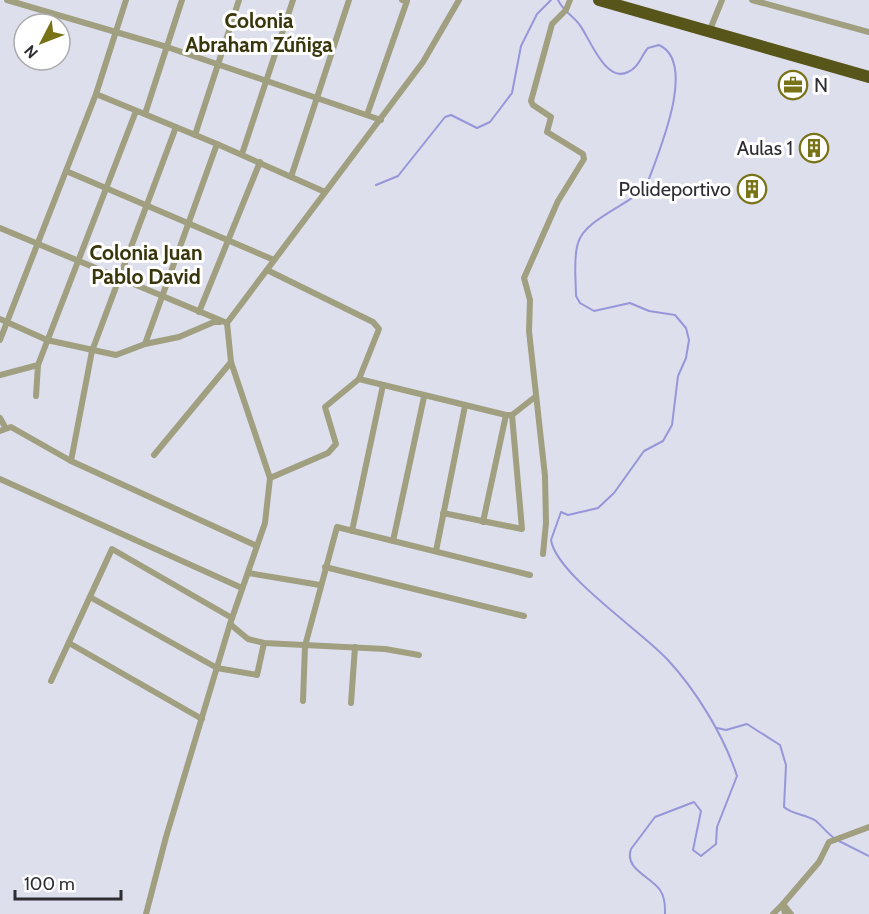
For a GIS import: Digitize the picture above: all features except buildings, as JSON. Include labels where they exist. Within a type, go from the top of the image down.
[{"type":"highway","points":[[599,0],[869,77]]},
{"type":"street","points":[[7,0],[167,47],[381,120]]},
{"type":"street","points":[[0,340],[3,320],[36,245],[96,94],[126,0]]},
{"type":"street","points":[[145,114],[182,0]]},
{"type":"street","points":[[195,135],[239,0]]},
{"type":"street","points":[[242,154],[293,0]]},
{"type":"street","points":[[291,177],[349,0]]},
{"type":"street","points":[[366,115],[407,2],[402,0]]},
{"type":"street","points":[[147,914],[231,621],[265,523],[270,478],[231,362],[227,323],[423,62],[459,0]]},
{"type":"street","points":[[543,554],[546,523],[545,476],[529,331],[530,300],[525,278],[558,201],[584,159],[583,154],[547,132],[550,117],[531,101],[552,24],[566,10],[570,0]]},
{"type":"street","points":[[709,32],[722,0]]},
{"type":"street","points":[[752,0],[869,32]]},
{"type":"street","points":[[96,94],[242,154],[325,192]]},
{"type":"street","points":[[36,396],[38,365],[136,111]]},
{"type":"street","points":[[71,461],[92,351],[176,127]]},
{"type":"street","points":[[145,344],[217,144]]},
{"type":"street","points":[[199,312],[260,162]]},
{"type":"street","points":[[66,171],[274,260]]},
{"type":"street","points":[[0,228],[227,323]]},
{"type":"street","points":[[267,270],[377,325],[378,331],[359,379],[325,407],[336,444],[328,453],[270,478]]},
{"type":"street","points":[[3,320],[47,340],[116,355],[145,344],[179,337],[214,322],[227,323]]},
{"type":"street","points":[[154,455],[231,362]]},
{"type":"street","points":[[0,375],[38,365]]},
{"type":"street","points":[[359,379],[424,397],[509,415]]},
{"type":"street","points":[[352,531],[383,385]]},
{"type":"street","points":[[393,541],[424,397]]},
{"type":"street","points":[[483,522],[509,415],[536,397]]},
{"type":"street","points":[[436,551],[465,406]]},
{"type":"street","points":[[443,513],[522,530],[509,415]]},
{"type":"street","points":[[0,418],[3,429],[11,427],[71,461],[257,546]]},
{"type":"street","points":[[0,479],[242,588]]},
{"type":"street","points":[[303,701],[304,646],[324,567],[337,527],[530,575]]},
{"type":"street","points":[[51,681],[112,549],[231,621],[248,639],[264,644],[355,647],[418,655]]},
{"type":"street","points":[[324,567],[524,616]]},
{"type":"street","points":[[248,573],[320,585]]},
{"type":"street","points":[[90,597],[217,668],[257,675],[264,644]]},
{"type":"street","points":[[69,643],[202,719]]},
{"type":"street","points":[[351,703],[355,647]]},
{"type":"street","points":[[773,914],[819,862],[829,842],[869,827]]},
{"type":"street","points":[[783,904],[785,914]]},
{"type":"street","points":[[783,904],[791,914]]},
{"type":"waterway","points":[[376,185],[398,176],[445,117],[451,115],[477,128],[490,122],[512,93],[521,46],[537,14],[551,0]]},
{"type":"waterway","points":[[558,0],[579,24],[599,57],[612,71],[620,74],[632,70],[648,48],[659,45],[670,55],[675,71],[675,90],[671,112],[646,187],[598,219],[582,234],[576,249],[575,262],[576,296],[580,303],[594,311],[630,303],[649,311],[675,315],[686,328],[689,340],[686,358],[678,376],[672,425],[663,441],[644,451],[614,493],[598,508],[568,515],[561,512],[551,540],[556,554],[583,585],[655,647],[678,671],[717,730],[737,776],[717,827],[716,844],[701,856],[693,850],[701,811],[694,802],[655,817],[631,849],[630,856],[634,867],[662,893],[665,914]]},
{"type":"waterway","points":[[717,728],[726,730],[747,724],[780,745],[786,765],[784,807],[816,821],[834,838]]},
{"type":"waterway","points":[[839,841],[869,856]]},
{"type":"place","name":"N","points":[[793,85]]},
{"type":"place","name":"Aulas 1","points":[[814,148]]},
{"type":"place","name":"Polideportivo","points":[[752,189]]},
{"type":"district","name":"Colonia Abraham Zúñiga","points":[[259,32]]},
{"type":"district","name":"Colonia Juan Pablo David","points":[[146,264]]}]
